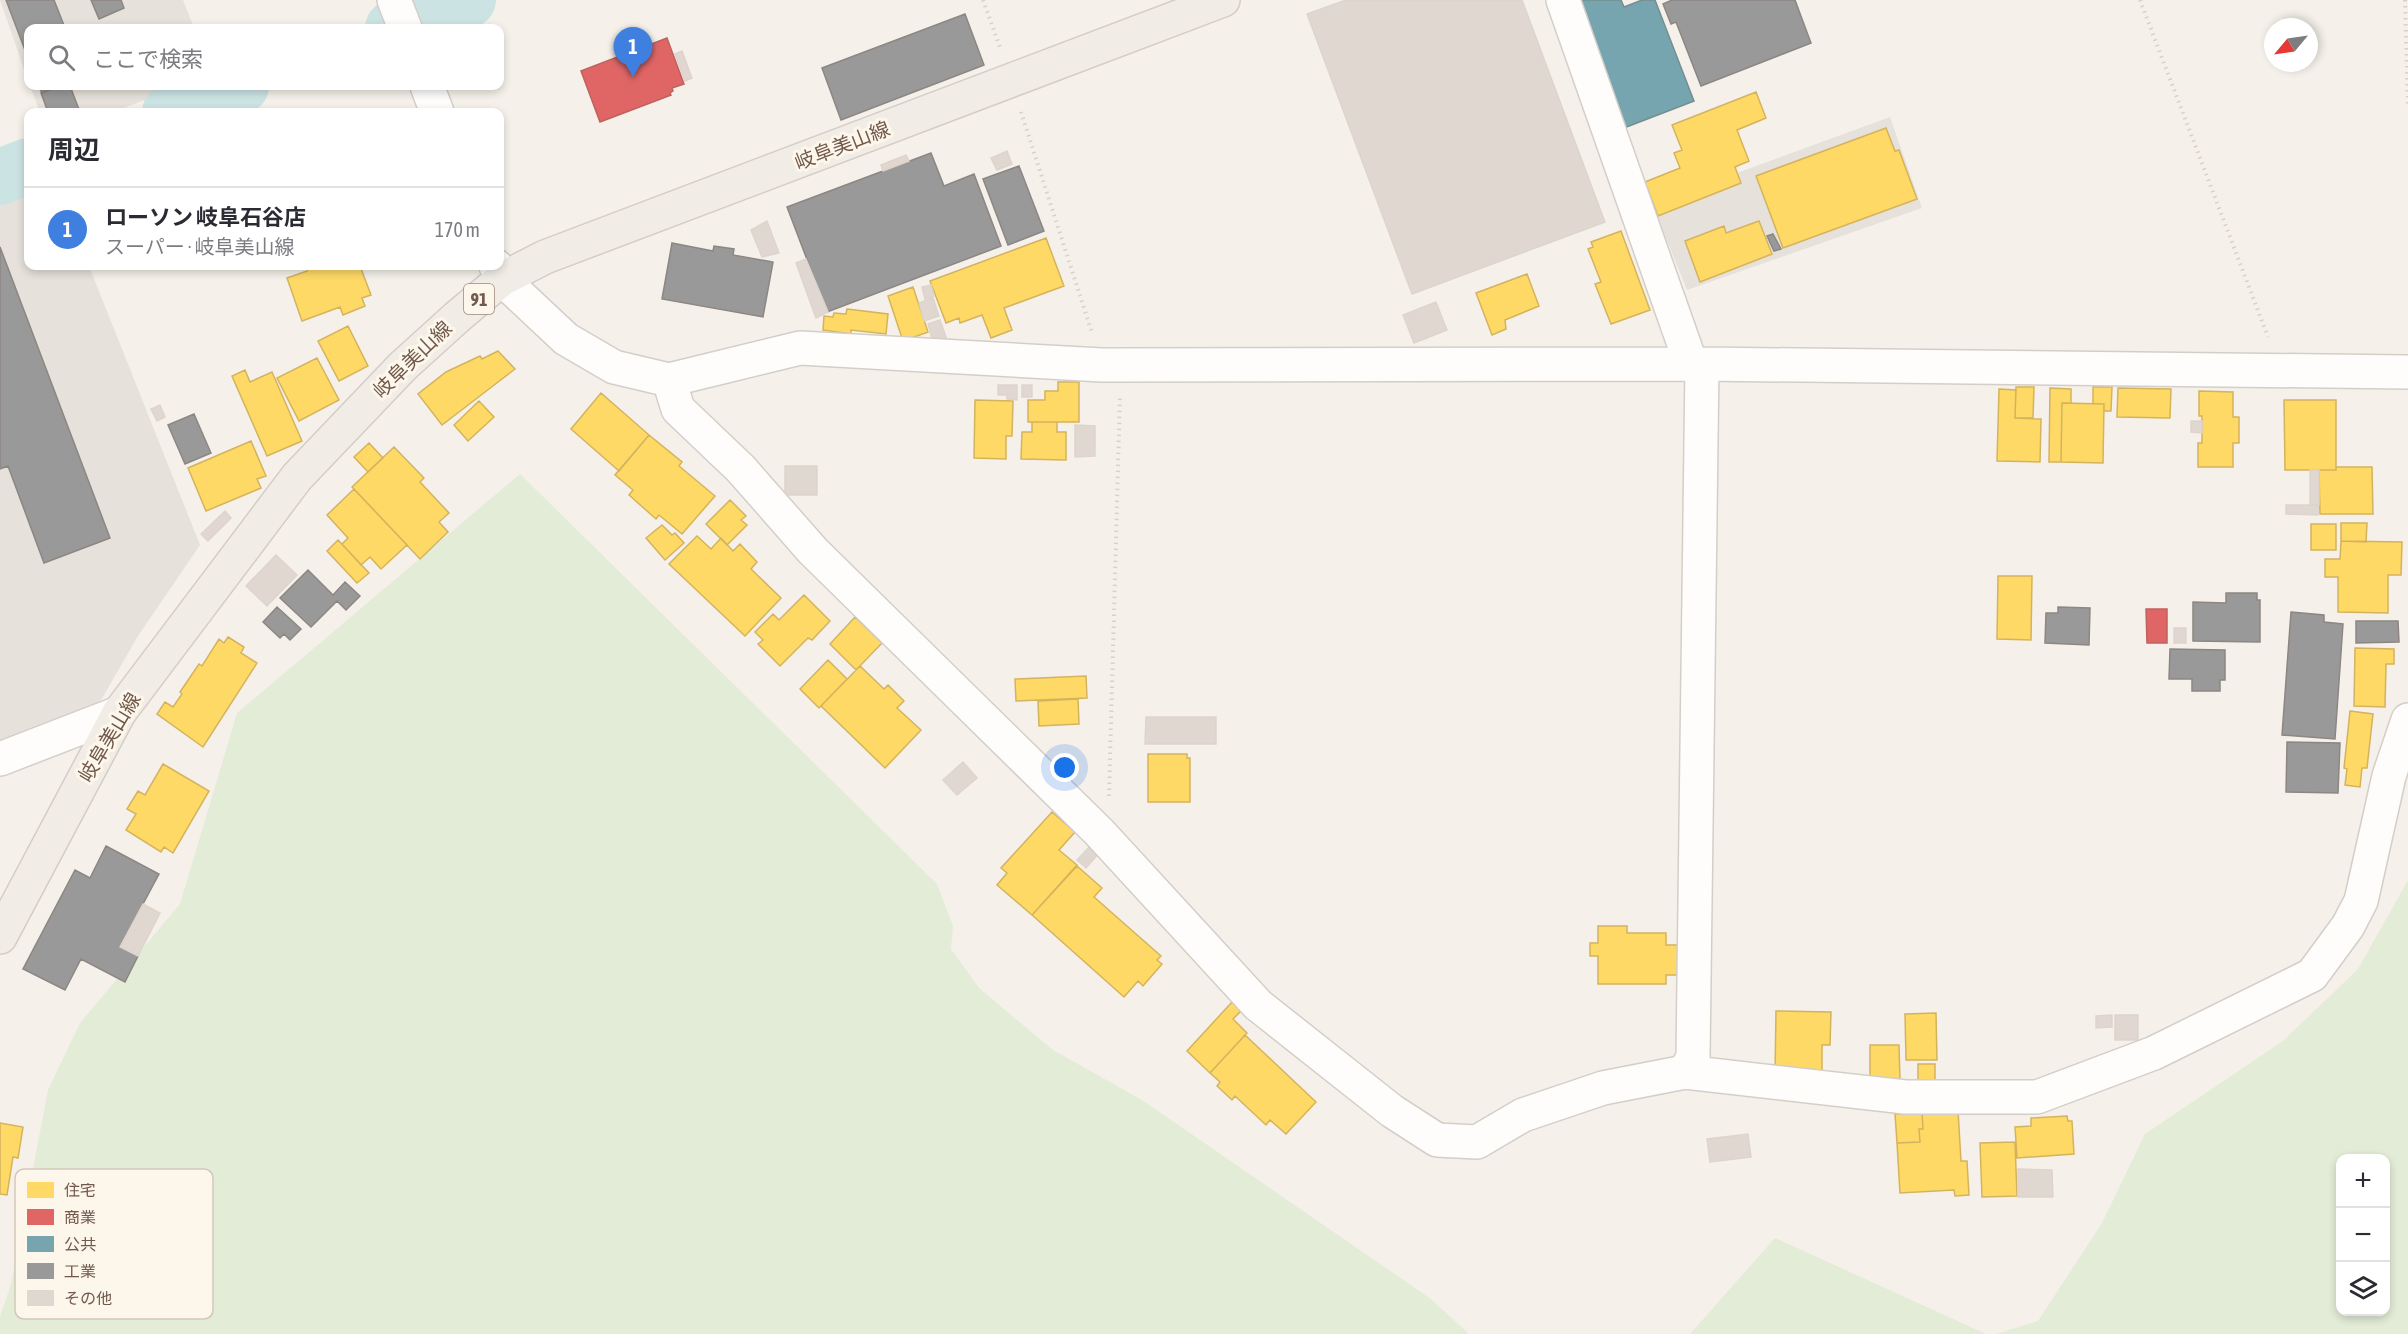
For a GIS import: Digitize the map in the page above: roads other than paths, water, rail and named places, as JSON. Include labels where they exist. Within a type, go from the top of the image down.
[{"type":"main road","name":"岐阜美山線","points":[[0,937],[119,713],[297,477],[403,366],[499,272],[556,253],[1012,82],[1223,0]]},
{"type":"street","points":[[394,0],[403,24]]},
{"type":"street","points":[[1563,0],[1697,364],[1693,1057],[1685,1071]]},
{"type":"street","points":[[429,90],[436,108]]},
{"type":"street","points":[[499,272],[566,339],[614,368],[669,380],[800,348],[1112,365],[1697,364],[2408,372]]},
{"type":"street","points":[[669,380],[678,409],[741,469],[813,551],[1099,832],[1258,1005],[1392,1111],[1437,1140],[1477,1142],[1523,1115],[1603,1088],[1685,1071],[1905,1097],[2037,1096],[2165,1048],[2312,975],[2348,926],[2361,901],[2389,776],[2408,720]]},
{"type":"street","points":[[0,759],[119,713]]},
{"type":"waterway","points":[[404,24],[468,0]]},
{"type":"waterway","points":[[181,108],[230,90]]},
{"type":"waterway","points":[[0,177],[24,168]]},
{"type":"place","name":"ローソン 岐阜石谷店","points":[[633,77]]}]
